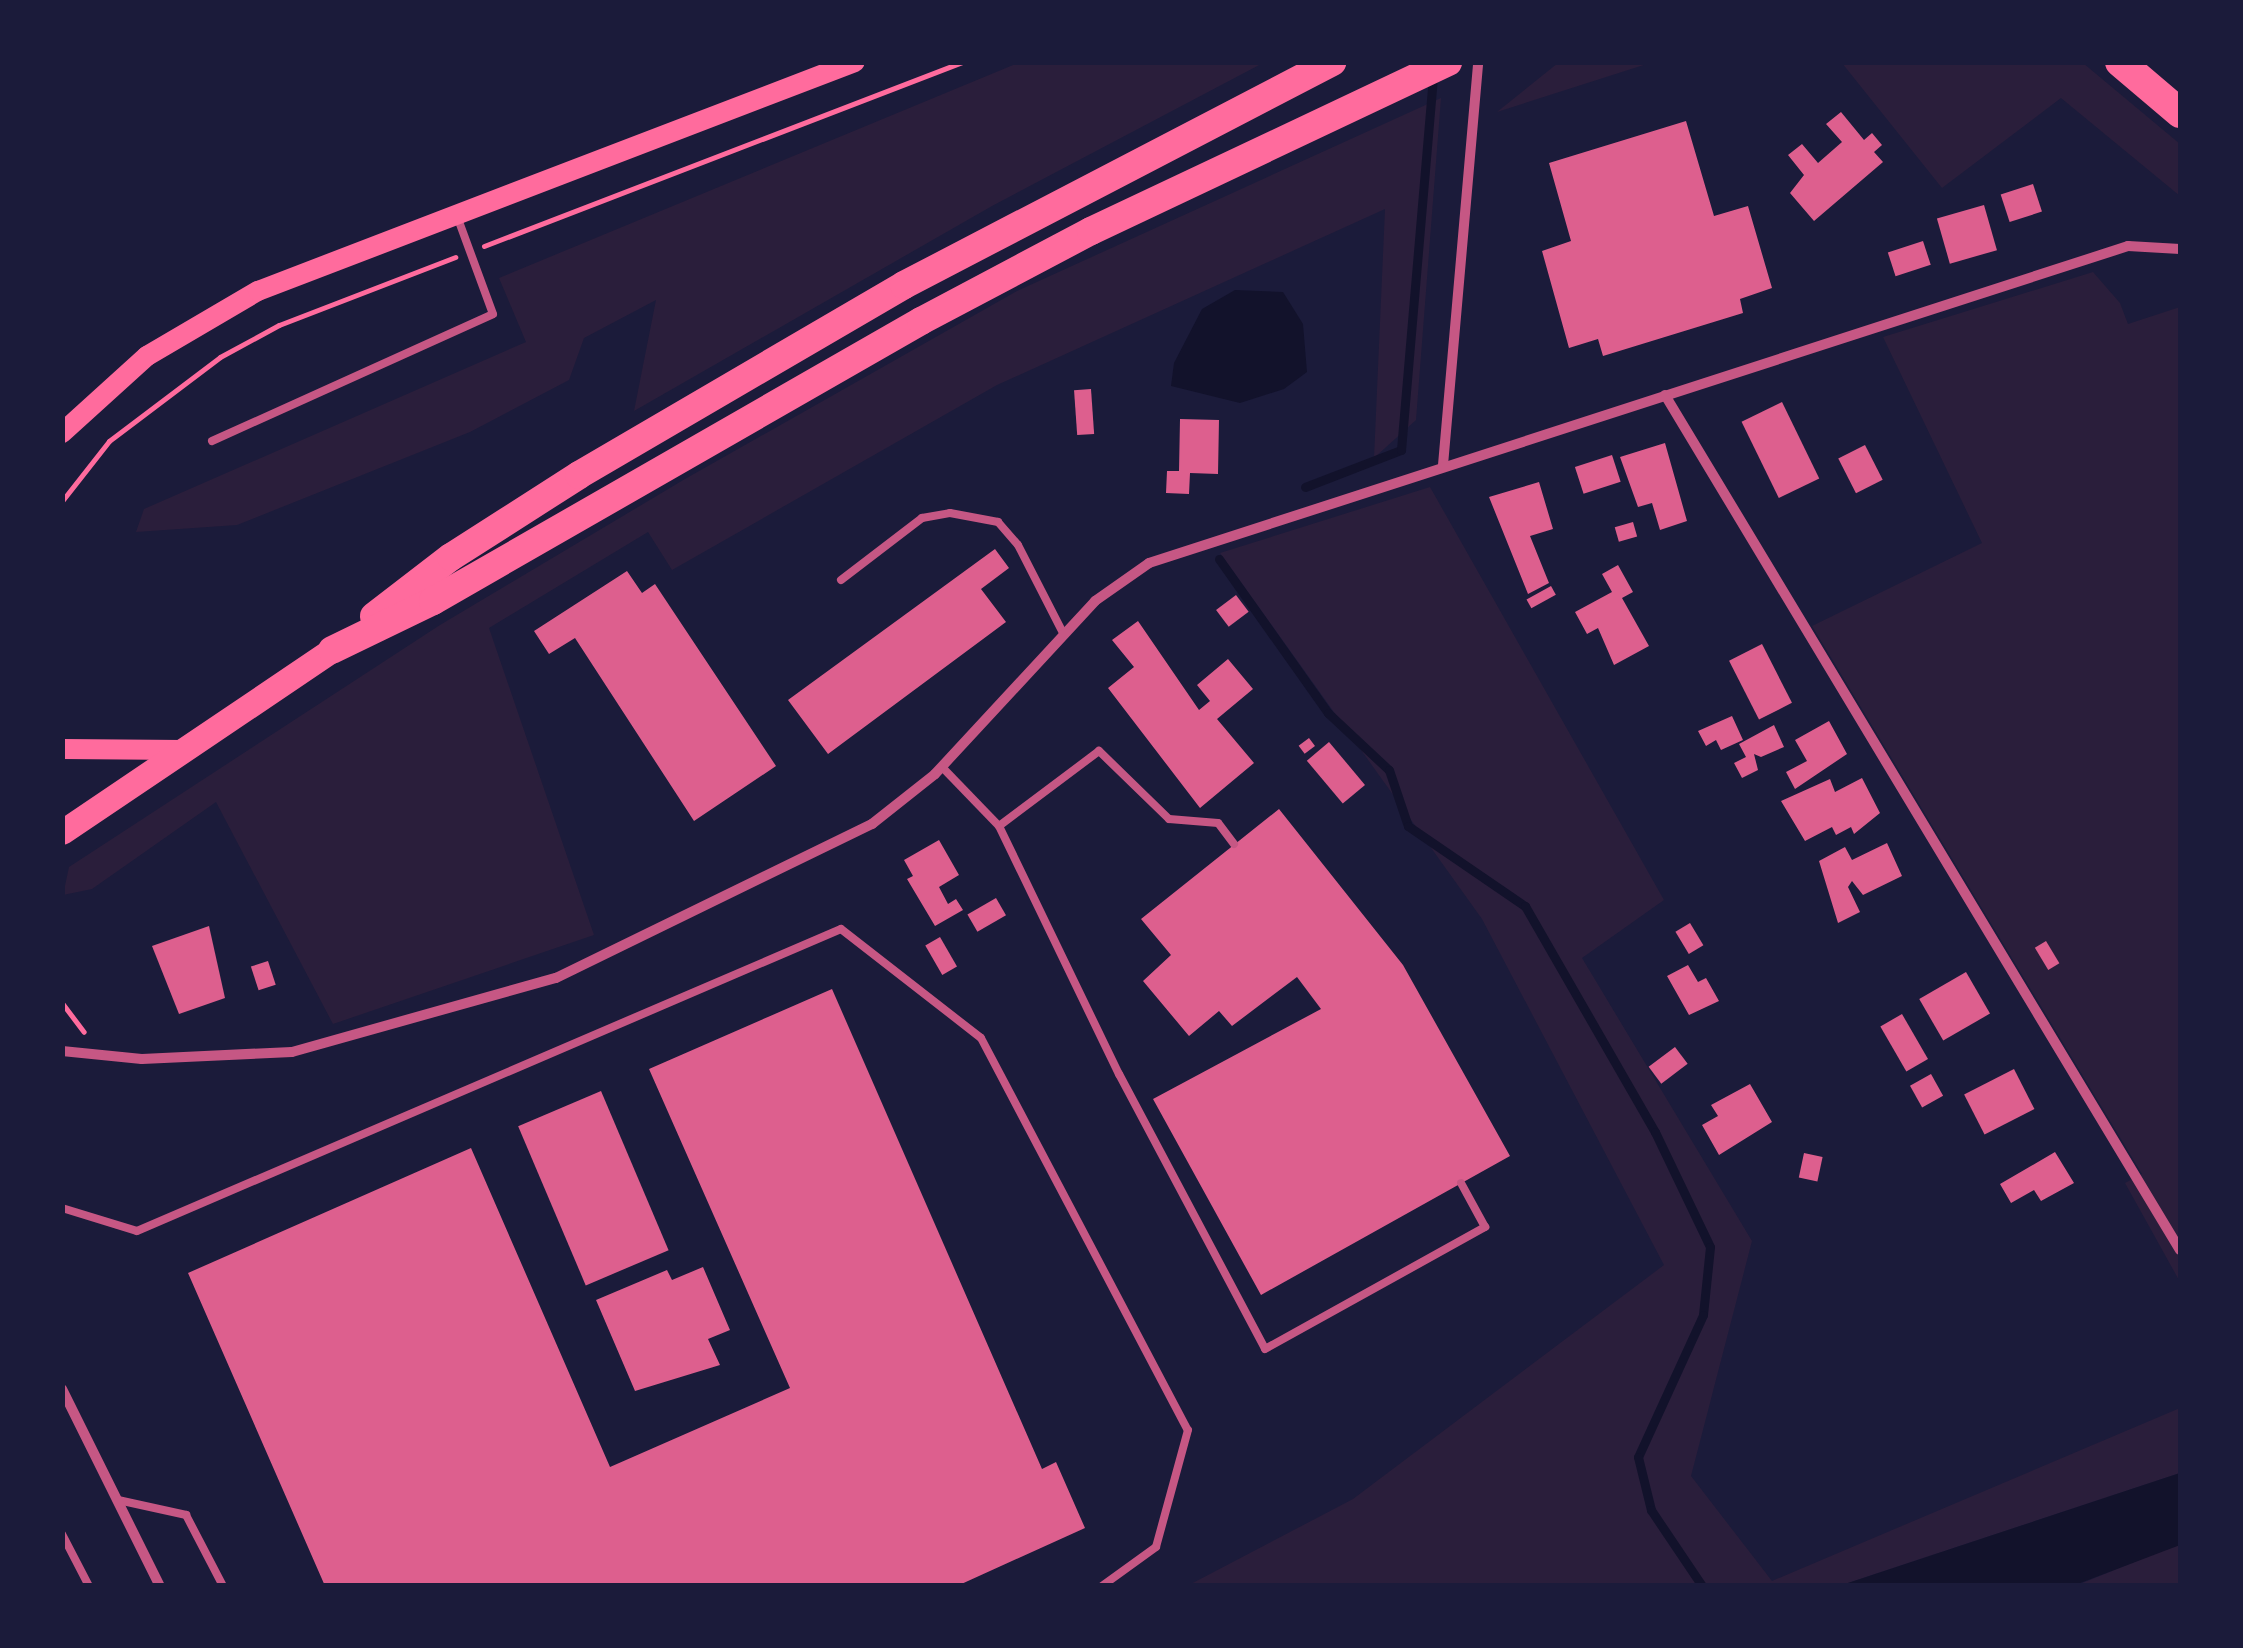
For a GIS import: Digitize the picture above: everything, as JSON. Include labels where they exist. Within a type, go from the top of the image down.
[{"type":"highway","points":[[332,650],[450,557],[692,408],[904,285],[1333,62]]},
{"type":"highway","points":[[332,650],[433,600],[921,321],[1329,114],[1448,62]]},
{"type":"highway","points":[[2120,62],[2180,113]]},
{"type":"main road","points":[[62,432],[147,356],[230,306],[855,62]]},
{"type":"main road","points":[[62,832],[332,650]]},
{"type":"main road","points":[[62,749],[183,750]]},
{"type":"street","points":[[1443,464],[1478,62]]},
{"type":"street","points":[[62,1051],[142,1060],[292,1052],[556,978],[872,824],[942,767],[1095,602],[1149,563],[1443,464],[2128,246],[2180,249]]},
{"type":"street","points":[[1665,395],[2180,1250]]},
{"type":"street","points":[[62,1389],[160,1586]]},
{"type":"lane","points":[[212,441],[493,314],[456,215]]},
{"type":"lane","points":[[841,580],[922,518],[950,513],[998,522],[1018,545],[1064,635]]},
{"type":"lane","points":[[999,826],[1098,752],[1168,819],[1218,823],[1234,844]]},
{"type":"lane","points":[[942,767],[999,826],[1119,1074],[1265,1349],[1485,1227],[1461,1184]]},
{"type":"lane","points":[[62,1208],[137,1230],[841,929],[982,1038],[1188,1430],[1156,1548],[1102,1586]]},
{"type":"lane","points":[[118,1500],[186,1514],[223,1586]]},
{"type":"lane","points":[[62,1534],[89,1586]]},
{"type":"shaded area","points":[[1558,62],[1650,63],[1497,112]]},
{"type":"shaded area","points":[[1018,63],[1263,63],[992,206],[634,411],[656,300],[584,338],[569,380],[470,432],[237,525],[136,532],[144,509],[526,342],[499,278]]},
{"type":"shaded area","points":[[1842,63],[2083,63],[2180,144],[2180,196],[2061,98],[1942,188]]},
{"type":"shaded area","points":[[1441,98],[1416,420],[1374,458],[1385,209],[997,385],[672,570],[648,532],[489,628],[594,935],[333,1024],[216,802],[92,889],[63,895],[69,867],[440,625],[685,479],[1017,291]]},
{"type":"shaded area","points":[[2093,272],[2120,303],[2128,324],[2180,307],[2180,1282],[2125,1183],[2142,1174],[1812,626],[1982,543],[1883,337]]},
{"type":"shaded area","points":[[1235,290],[1283,292],[1303,324],[1307,372],[1284,389],[1240,403],[1171,386],[1174,363],[1202,309]]},
{"type":"shaded area","points":[[1430,487],[1664,900],[1582,958],[1752,1241],[1691,1476],[1772,1581],[2180,1408],[2180,1473],[1842,1585],[1187,1586],[1353,1499],[1664,1265],[1482,919],[1220,553]]},
{"type":"shaded area","points":[[2180,1473],[2180,1545],[2075,1585],[1842,1585]]},
{"type":"shaded area","points":[[2180,1545],[2180,1585],[2075,1586],[2156,1553]]},
{"type":"building","points":[[1841,112],[1864,140],[1872,133],[1882,145],[1874,152],[1883,162],[1814,221],[1790,193],[1804,175],[1788,155],[1802,144],[1818,163],[1842,142],[1826,124]]},
{"type":"building","points":[[1686,121],[1714,216],[1748,206],[1772,288],[1740,299],[1743,313],[1603,356],[1598,339],[1569,348],[1542,251],[1571,241],[1549,163]]},
{"type":"building","points":[[2033,184],[2042,212],[2010,222],[2001,195]]},
{"type":"building","points":[[1984,205],[1997,250],[1950,264],[1937,219]]},
{"type":"building","points":[[1923,241],[1931,265],[1896,276],[1888,252]]},
{"type":"building","points":[[1091,389],[1094,434],[1077,435],[1074,390]]},
{"type":"building","points":[[1782,402],[1819,478],[1779,498],[1742,422]]},
{"type":"building","points":[[1180,419],[1219,420],[1218,474],[1190,473],[1189,494],[1166,493],[1167,471],[1179,471]]},
{"type":"building","points":[[1665,443],[1687,521],[1660,530],[1652,503],[1638,507],[1620,457]]},
{"type":"building","points":[[1865,445],[1883,480],[1856,493],[1838,459]]},
{"type":"building","points":[[1612,455],[1621,482],[1584,494],[1575,467]]},
{"type":"building","points":[[1539,482],[1553,529],[1530,536],[1549,583],[1528,594],[1489,497]]},
{"type":"building","points":[[1633,522],[1637,536],[1619,542],[1615,527]]},
{"type":"building","points":[[995,549],[1009,568],[981,589],[1006,622],[828,754],[788,700]]},
{"type":"building","points":[[1618,565],[1633,592],[1622,598],[1649,646],[1614,665],[1598,628],[1587,634],[1575,612],[1612,592],[1602,574]]},
{"type":"building","points":[[627,571],[642,593],[655,584],[776,766],[694,821],[575,638],[549,654],[534,631]]},
{"type":"building","points":[[1551,586],[1556,595],[1531,608],[1527,600]]},
{"type":"building","points":[[1236,595],[1249,612],[1229,627],[1216,610]]},
{"type":"building","points":[[1138,621],[1199,710],[1210,701],[1197,685],[1228,659],[1253,689],[1217,719],[1254,763],[1200,808],[1108,688],[1134,667],[1112,640]]},
{"type":"building","points":[[1762,644],[1792,703],[1759,720],[1729,661]]},
{"type":"building","points":[[1732,716],[1743,740],[1721,750],[1716,740],[1706,746],[1698,731]]},
{"type":"building","points":[[1829,721],[1847,754],[1795,789],[1786,772],[1807,761],[1795,740]]},
{"type":"building","points":[[1774,725],[1784,747],[1761,757],[1754,754],[1758,770],[1742,778],[1734,763],[1746,757],[1739,744]]},
{"type":"building","points":[[1309,738],[1315,746],[1305,754],[1299,746]]},
{"type":"building","points":[[1329,742],[1365,785],[1343,804],[1307,761]]},
{"type":"building","points":[[1862,778],[1880,813],[1854,834],[1851,827],[1836,835],[1832,827],[1805,841],[1781,801],[1830,779],[1835,792]]},
{"type":"building","points":[[1279,809],[1403,965],[1510,1156],[1261,1295],[1153,1099],[1321,1009],[1297,977],[1232,1026],[1219,1011],[1189,1036],[1143,981],[1171,955],[1141,919]]},
{"type":"building","points":[[939,840],[959,875],[939,887],[948,904],[956,899],[963,910],[935,926],[907,879],[913,876],[904,860]]},
{"type":"building","points":[[1887,843],[1902,876],[1863,895],[1852,881],[1848,887],[1860,912],[1838,923],[1819,861],[1845,847],[1852,860]]},
{"type":"building","points":[[996,898],[1006,915],[977,932],[967,914]]},
{"type":"building","points":[[1690,923],[1703,945],[1689,954],[1675,932]]},
{"type":"building","points":[[209,926],[225,998],[179,1014],[152,946]]},
{"type":"building","points":[[940,937],[957,966],[942,975],[925,945]]},
{"type":"building","points":[[2046,941],[2059,963],[2048,970],[2035,948]]},
{"type":"building","points":[[268,961],[276,985],[259,990],[251,967]]},
{"type":"building","points":[[1688,965],[1698,982],[1706,978],[1719,1001],[1689,1015],[1667,976]]},
{"type":"building","points":[[1966,972],[1990,1014],[1943,1041],[1919,999]]},
{"type":"building","points":[[832,989],[1042,1469],[1056,1462],[1085,1528],[957,1586],[325,1586],[188,1273],[471,1148],[610,1467],[790,1388],[649,1069]]},
{"type":"building","points":[[1902,1014],[1928,1059],[1906,1072],[1880,1026]]},
{"type":"building","points":[[1675,1047],[1688,1064],[1661,1084],[1649,1067]]},
{"type":"building","points":[[2014,1069],[2034,1109],[1985,1135],[1964,1094]]},
{"type":"building","points":[[1931,1074],[1943,1096],[1922,1108],[1910,1086]]},
{"type":"building","points":[[1750,1084],[1772,1122],[1719,1155],[1702,1125],[1718,1116],[1711,1105]]},
{"type":"building","points":[[601,1091],[669,1250],[586,1285],[518,1126]]},
{"type":"building","points":[[2055,1152],[2074,1183],[2041,1201],[2034,1190],[2011,1203],[2000,1184]]},
{"type":"building","points":[[1804,1153],[1823,1157],[1817,1181],[1799,1177]]},
{"type":"building","points":[[703,1267],[730,1330],[708,1339],[720,1365],[635,1391],[596,1300],[667,1270],[672,1280]]},
{"type":"waterway","points":[[1305,487],[1401,450],[1433,75]]},
{"type":"waterway","points":[[1219,559],[1328,713],[1389,770],[1408,826],[1525,906],[1655,1132],[1710,1247],[1703,1315],[1638,1457],[1651,1510],[1702,1586]]}]
